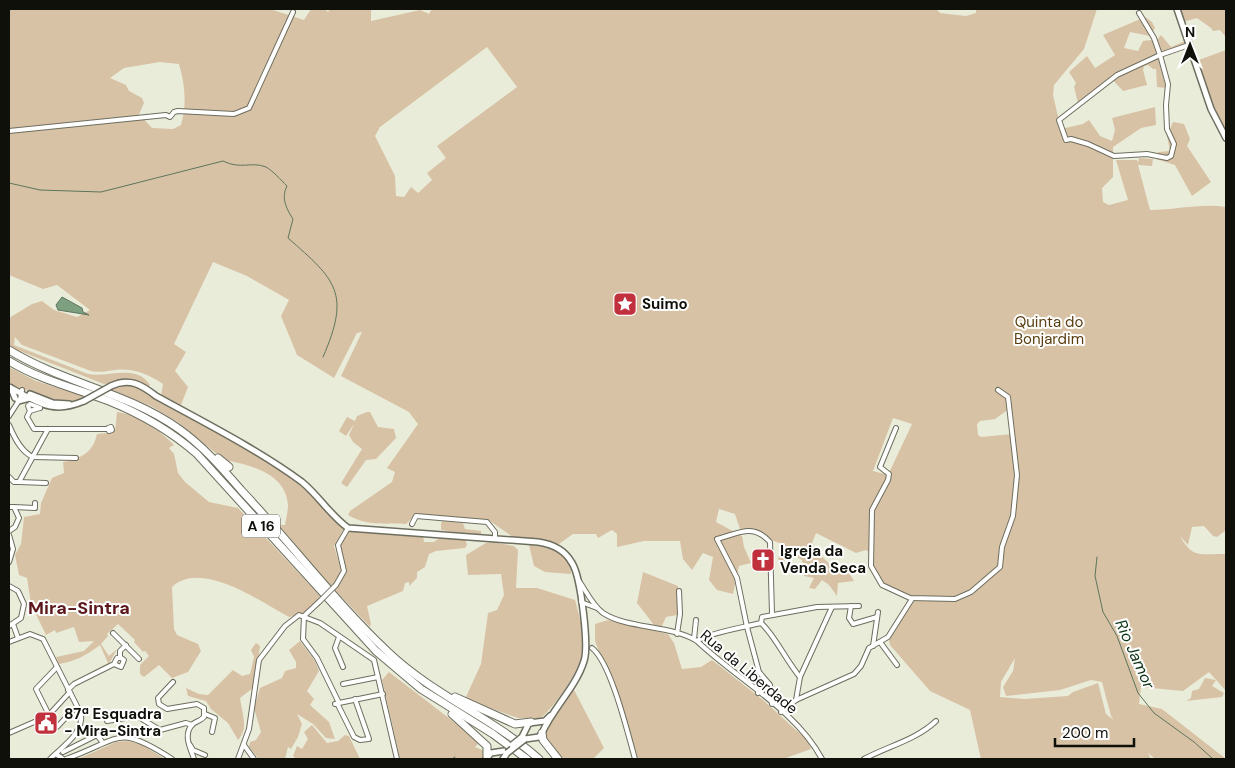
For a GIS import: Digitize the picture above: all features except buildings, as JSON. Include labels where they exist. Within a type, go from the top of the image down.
[{"type":"highway","name":"A 16","points":[[9,349],[24,359],[61,377],[116,395],[144,407],[179,429],[204,450],[370,634],[410,671],[508,735],[539,759]]},
{"type":"highway","name":"A 16","points":[[9,361],[33,374],[114,403],[153,422],[197,454],[376,652],[486,744],[488,750],[486,758]]},
{"type":"highway","points":[[153,422],[170,437]]},
{"type":"highway","points":[[204,450],[229,467]]},
{"type":"highway","points":[[237,504],[262,527]]},
{"type":"highway","points":[[277,522],[288,543]]},
{"type":"highway","name":"A 16","points":[[410,671],[458,699],[513,723],[535,722]]},
{"type":"highway","name":"A 16","points":[[421,689],[502,740],[527,759]]},
{"type":"highway","points":[[543,732],[543,740],[558,759]]},
{"type":"main road","points":[[1177,9],[1211,109],[1226,138]]},
{"type":"main road","points":[[9,386],[54,408],[68,408],[124,381],[141,385],[258,454],[305,485],[348,528],[495,538],[549,544],[566,555],[573,564],[577,577],[587,645],[585,658],[577,676],[543,732],[533,738],[523,738]]},
{"type":"main road","points":[[9,386],[17,399],[31,398]]},
{"type":"main road","points":[[20,392],[53,403],[77,404]]},
{"type":"main road","points":[[496,753],[503,759],[506,752],[523,738],[527,730],[535,722],[548,719],[554,712]]},
{"type":"main road","points":[[535,722],[542,726],[543,732]]},
{"type":"main road","points":[[527,730],[533,738]]},
{"type":"main road","points":[[486,758],[491,753],[506,752]]},
{"type":"street","points":[[9,131],[135,117],[166,115],[170,117],[178,111],[234,114],[250,108],[293,12]]},
{"type":"street","points":[[1139,13],[1154,38],[1160,56],[1168,84],[1167,129],[1174,144],[1170,156],[1167,158],[1147,154],[1115,156],[1088,144],[1071,139],[1066,140],[1059,120],[1118,75],[1160,56],[1189,44]]},
{"type":"street","points":[[896,428],[880,467],[889,474],[888,480],[872,510],[871,566],[882,585],[912,599],[923,597],[951,600],[962,597],[983,582],[1001,563],[1002,547],[1013,516],[1017,475],[1008,397],[998,390]]},
{"type":"street","points":[[9,416],[20,392]]},
{"type":"street","points":[[30,411],[27,420],[34,429],[108,429]]},
{"type":"street","points":[[9,425],[22,448],[33,458],[76,458]]},
{"type":"street","points":[[19,482],[48,429]]},
{"type":"street","points":[[9,477],[14,482],[46,483]]},
{"type":"street","points":[[11,507],[35,508],[35,503]]},
{"type":"street","points":[[9,530],[18,523],[18,512],[11,507]]},
{"type":"street","points":[[412,524],[416,516],[487,522],[495,532],[495,538]]},
{"type":"street","points":[[238,759],[249,729],[259,660],[293,618],[304,616],[336,585],[344,571],[338,545],[348,528]]},
{"type":"street","points":[[772,614],[770,542],[762,533],[751,530],[718,539],[737,578],[759,672],[769,684],[772,704]]},
{"type":"street","points":[[9,535],[13,549],[9,562]]},
{"type":"street","points":[[577,577],[598,609]]},
{"type":"street","points":[[9,586],[18,591],[24,604],[21,618],[11,625],[18,638]]},
{"type":"street","points":[[677,634],[679,591]]},
{"type":"street","points":[[581,602],[586,598],[592,600]]},
{"type":"street","points":[[781,712],[796,700],[854,674],[861,666],[866,652],[888,638],[912,599]]},
{"type":"street","name":"Rua da Liberdade","points":[[581,602],[612,617],[696,640],[804,733],[822,759]]},
{"type":"street","points":[[582,613],[592,606]]},
{"type":"street","points":[[852,606],[850,618],[853,624],[877,615],[873,646]]},
{"type":"street","points":[[761,623],[762,617],[772,614],[859,606]]},
{"type":"street","points":[[796,700],[800,677],[832,607]]},
{"type":"street","points":[[304,616],[320,623],[374,660],[396,757],[391,759]]},
{"type":"street","points":[[304,616],[303,639],[317,658],[356,739],[370,737],[356,699]]},
{"type":"street","points":[[696,620],[696,640],[705,636],[761,623]]},
{"type":"street","points":[[761,623],[768,629],[785,659],[800,677]]},
{"type":"street","points":[[113,633],[139,659]]},
{"type":"street","points":[[9,642],[30,634],[41,637],[48,645],[70,695],[81,714],[81,724],[77,733],[50,759]]},
{"type":"street","points":[[339,637],[335,648],[343,667]]},
{"type":"street","points":[[880,642],[897,665]]},
{"type":"street","points":[[114,664],[119,667],[124,664],[123,659],[120,657],[120,651],[126,645]]},
{"type":"street","points":[[592,648],[597,652],[610,681],[635,759]]},
{"type":"street","points":[[66,685],[74,684],[114,664],[115,659],[120,657]]},
{"type":"street","points":[[57,667],[36,689],[49,715],[52,726],[58,726],[72,710]]},
{"type":"street","points":[[343,684],[378,677]]},
{"type":"street","points":[[107,721],[137,716],[160,730],[186,723],[192,725],[202,720],[205,714],[204,708],[197,704],[171,709],[160,704],[158,698],[173,682]]},
{"type":"street","points":[[9,733],[49,715],[70,695],[74,684]]},
{"type":"street","points":[[758,692],[769,684]]},
{"type":"street","points":[[338,703],[382,694]]},
{"type":"street","points":[[64,701],[70,695]]},
{"type":"street","points":[[205,714],[215,718],[212,732]]},
{"type":"street","points":[[867,758],[889,746],[920,734],[936,721]]},
{"type":"street","points":[[192,725],[188,746],[194,759]]},
{"type":"street","points":[[63,752],[79,745],[79,742],[98,735],[103,743]]},
{"type":"street","points":[[56,754],[64,759],[118,737],[135,738],[172,759]]},
{"type":"street","points":[[188,738],[193,750],[205,756]]},
{"type":"street","points":[[244,744],[254,759]]},
{"type":"green space","name":"Quinta do Bonjardim","points":[[9,9],[270,9],[304,20],[311,9],[325,9],[328,12],[330,9],[371,9],[371,21],[420,10],[429,14],[432,9],[936,9],[940,13],[966,16],[976,13],[976,9],[1097,9],[1084,49],[1054,85],[1053,95],[1061,129],[1083,124],[1089,120],[1100,136],[1112,141],[1115,130],[1112,118],[1155,107],[1156,125],[1141,128],[1113,147],[1113,177],[1102,188],[1103,202],[1109,205],[1128,200],[1116,160],[1137,160],[1138,163],[1139,158],[1153,159],[1152,166],[1138,165],[1150,210],[1207,206],[1226,207],[1226,530],[1217,537],[1213,536],[1204,526],[1192,527],[1188,545],[1180,536],[1189,549],[1198,554],[1226,554],[1226,691],[1209,672],[1183,691],[1141,687],[1139,704],[1162,709],[1226,759],[1155,759],[1148,753],[1151,759],[981,759],[970,710],[930,691],[890,645],[889,640],[914,601],[920,596],[913,598],[883,585],[872,569],[873,550],[871,554],[866,550],[856,553],[816,533],[812,543],[819,553],[833,566],[849,573],[854,581],[838,583],[837,596],[829,585],[822,580],[815,589],[809,588],[814,578],[804,576],[802,560],[795,556],[790,560],[786,559],[782,563],[778,559],[783,544],[772,540],[761,532],[741,532],[735,514],[719,509],[716,522],[742,536],[744,547],[751,563],[739,566],[733,594],[717,590],[709,580],[713,557],[703,553],[692,570],[683,559],[680,541],[644,541],[617,547],[617,534],[612,530],[598,538],[596,534],[573,534],[559,544],[513,537],[490,521],[415,515],[406,524],[376,523],[355,519],[348,515],[350,511],[392,482],[395,472],[387,468],[418,424],[409,412],[341,376],[362,332],[357,333],[334,378],[297,355],[281,316],[289,300],[247,276],[213,262],[174,344],[186,352],[175,371],[188,387],[181,405],[161,396],[163,384],[140,372],[128,370],[91,371],[22,345],[15,337],[14,345],[88,374],[130,373],[144,378],[150,385],[148,387],[131,380],[104,384],[12,348],[9,345],[9,318],[32,304],[42,301],[54,310],[77,317],[90,310],[57,285],[43,289],[9,275]],"holes":[[[487,47],[517,87],[437,146],[446,158],[427,173],[432,180],[418,193],[411,187],[404,197],[396,196],[395,176],[375,136],[380,127]],[[160,62],[179,64],[184,94],[184,110],[181,125],[173,129],[152,128],[139,114],[144,103],[142,98],[129,91],[126,85],[110,78],[124,68]],[[1009,409],[1013,434],[981,437],[978,435],[977,424],[980,421],[995,419]],[[893,418],[912,424],[888,475],[873,471]],[[1015,658],[1013,671],[1003,687],[1006,696],[1060,690],[1091,680],[1102,682],[1111,716],[1114,720],[1106,714],[1098,683],[1073,692],[1068,696],[1024,699],[1000,697],[1001,682]]]},
{"type":"green space","points":[[1179,9],[1226,9],[1226,37],[1220,30],[1213,31],[1197,18],[1183,22]]},
{"type":"green space","points":[[1145,17],[1152,22],[1155,28],[1150,36],[1130,32],[1124,48],[1138,51],[1143,41],[1158,39],[1161,35],[1171,47],[1185,41],[1184,45],[1157,55],[1166,88],[1157,87],[1156,69],[1148,65],[1144,66],[1143,70],[1147,85],[1123,91],[1111,78],[1078,103],[1074,87],[1076,83],[1069,72],[1087,56],[1095,68],[1115,55],[1103,35]]},
{"type":"green space","points":[[1226,50],[1226,127],[1224,128],[1213,106],[1196,61]]},
{"type":"green space","points":[[1173,122],[1184,124],[1190,139],[1187,146],[1211,182],[1192,196],[1175,165],[1156,159],[1158,152],[1170,151],[1167,136]]},
{"type":"green space","points":[[9,367],[36,381],[83,396],[76,401],[68,403],[36,395],[9,383]]},
{"type":"green space","points":[[127,384],[143,390],[164,405],[241,446],[313,496],[344,528],[334,546],[342,573],[331,587],[282,529],[280,525],[285,525],[288,505],[286,495],[275,479],[249,466],[230,461],[229,464],[179,423],[151,406],[111,390],[118,385]]},
{"type":"green space","points":[[117,412],[140,420],[169,440],[174,445],[169,448],[174,454],[178,473],[185,482],[209,502],[238,508],[321,597],[304,613],[289,617],[231,586],[214,580],[199,578],[184,580],[172,587],[174,629],[177,635],[198,644],[201,651],[188,672],[172,678],[159,665],[144,677],[140,674],[140,665],[149,656],[145,651],[143,652],[134,642],[135,640],[118,624],[107,634],[108,636],[101,644],[109,656],[117,649],[109,664],[82,677],[108,663],[100,645],[81,657],[59,664],[56,657],[84,651],[94,641],[79,642],[74,627],[56,633],[55,630],[46,635],[31,604],[27,578],[19,575],[15,555],[21,544],[24,517],[40,514],[41,503],[52,478],[64,473],[63,462],[85,454],[95,441],[97,434],[115,432]]},
{"type":"green space","points":[[370,412],[378,427],[394,429],[396,438],[376,459],[366,460],[347,487],[341,483],[362,449],[353,442],[349,435],[354,424],[346,436],[339,431],[347,417],[355,421],[357,416]]},
{"type":"green space","points":[[443,521],[463,523],[465,529],[481,531],[481,534],[441,530],[441,523]]},
{"type":"green space","points":[[350,531],[423,536],[424,542],[434,542],[441,537],[465,538],[467,545],[465,548],[436,551],[429,554],[425,567],[417,572],[417,578],[409,586],[409,582],[405,583],[403,591],[367,606],[370,627],[335,590],[346,573],[340,545]]},
{"type":"green space","points":[[492,542],[514,546],[518,550],[516,588],[537,588],[575,600],[583,637],[581,658],[566,687],[541,718],[518,718],[465,699],[481,664],[488,613],[497,610],[504,595],[501,574],[468,575],[466,555],[486,543]]},
{"type":"green space","points":[[529,545],[550,549],[562,556],[570,567],[571,574],[545,572],[534,566]]},
{"type":"green space","points":[[643,572],[678,586],[677,615],[666,617],[661,628],[654,625],[637,603]]},
{"type":"green space","points":[[608,620],[668,634],[674,643],[682,669],[701,667],[712,660],[763,700],[808,741],[811,749],[783,759],[638,759],[595,641],[595,624]]},
{"type":"green space","points":[[300,641],[315,661],[319,671],[307,691],[314,699],[310,705],[329,722],[335,739],[326,738],[313,724],[297,714],[302,724],[298,737],[291,749],[288,747],[285,759],[259,759],[249,747],[250,742],[256,740],[261,732],[254,708],[260,688],[282,678],[285,671],[296,668],[296,662],[289,650]]},
{"type":"green space","points":[[256,643],[260,646],[253,688],[240,698],[244,725],[238,740],[228,723],[211,709],[206,701],[188,696],[186,688],[199,694],[208,695],[233,670],[242,676],[250,674],[254,657],[251,650]]},
{"type":"green space","points":[[389,672],[480,742],[475,747],[482,750],[485,748],[483,759],[400,759],[382,680]]},
{"type":"green space","points":[[1205,678],[1216,680],[1212,686],[1224,693],[1222,697],[1186,701],[1191,698],[1192,691],[1199,689]]},
{"type":"green space","points":[[572,686],[604,748],[593,759],[561,759],[545,738],[547,728]]},
{"type":"green space","points":[[312,725],[327,743],[338,741],[345,735],[349,736],[360,759],[296,759],[293,756],[297,746],[302,749],[308,739],[304,732]]},
{"type":"green space","points":[[116,742],[139,743],[165,759],[78,759]]},
{"type":"shaded area","points":[[62,297],[82,308],[83,312],[89,315],[58,310],[56,305]]},
{"type":"waterway","points":[[9,183],[40,190],[101,192],[223,161],[235,165],[261,165],[266,167],[287,186],[284,195],[285,203],[293,219],[288,238],[318,265],[328,277],[334,289],[337,302],[336,317],[332,335],[323,357]]},
{"type":"waterway","name":"Rio Jamor","points":[[1097,557],[1095,576],[1103,612],[1117,636],[1138,693],[1154,713],[1194,742],[1213,759]]},
{"type":"place","name":"Suimo","points":[[625,304]]},
{"type":"place","name":"Igreja da Venda Seca","points":[[763,560]]},
{"type":"place","name":"87ª Esquadra - Mira-Sintra","points":[[46,723]]},
{"type":"district","name":"Mira-Sintra","points":[[79,608]]}]
